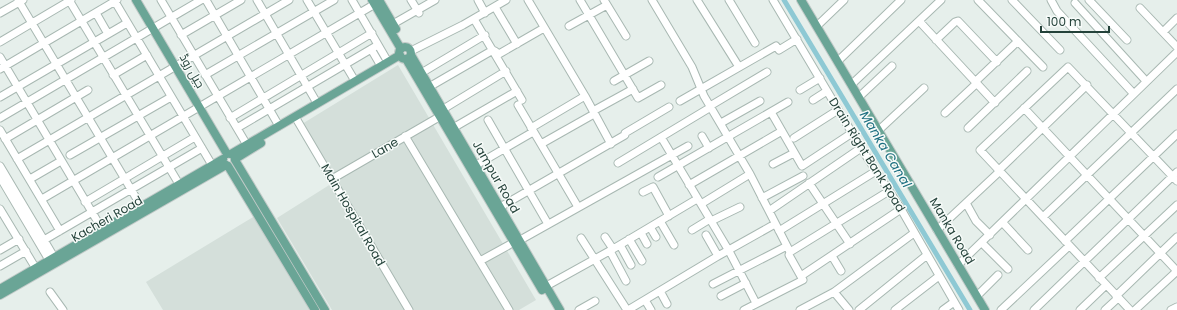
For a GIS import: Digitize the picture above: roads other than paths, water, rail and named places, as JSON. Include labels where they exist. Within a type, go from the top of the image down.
[{"type":"main road","name":"جیل روڈ","points":[[136,0],[315,310]]},
{"type":"main road","name":"Manka Road","points":[[801,0],[985,310]]},
{"type":"main road","name":"Jampur Road","points":[[375,1],[393,24],[406,54],[429,86],[441,113],[453,128],[560,310]]},
{"type":"main road","name":"Jampur Road","points":[[375,1],[441,113],[553,310]]},
{"type":"main road","name":"Kacheri Road","points":[[0,295],[102,229],[212,165],[229,159],[247,144],[385,64],[406,54]]},
{"type":"main road","name":"Kacheri Road","points":[[0,288],[35,268],[53,261],[297,120],[406,54]]},
{"type":"main road","name":"جیل روڈ","points":[[229,159],[324,310]]},
{"type":"street","points":[[0,42],[70,0],[113,75],[179,184]]},
{"type":"street","points":[[162,0],[181,35],[247,144]]},
{"type":"street","points":[[0,118],[201,0]]},
{"type":"street","points":[[206,0],[280,126]]},
{"type":"street","points":[[181,35],[240,0]]},
{"type":"street","points":[[257,0],[318,103]]},
{"type":"street","points":[[18,160],[289,0]]},
{"type":"street","points":[[307,0],[355,81]]},
{"type":"street","points":[[205,75],[334,0]]},
{"type":"street","points":[[352,0],[372,33],[385,64]]},
{"type":"street","points":[[411,0],[418,12]]},
{"type":"street","points":[[393,24],[418,12],[435,0]]},
{"type":"street","points":[[478,0],[485,12]]},
{"type":"street","points":[[406,54],[506,0]]},
{"type":"street","points":[[528,0],[585,96],[611,144]]},
{"type":"street","points":[[580,0],[638,98],[661,85]]},
{"type":"street","points":[[652,0],[692,67],[701,89],[750,174],[789,249],[789,255],[803,280],[756,306],[744,310]]},
{"type":"street","points":[[697,0],[739,67]]},
{"type":"street","points":[[729,0],[755,44]]},
{"type":"street","name":"Drain Right Bank Road","points":[[773,0],[861,148],[901,209],[926,255],[959,310]]},
{"type":"street","points":[[817,26],[844,0]]},
{"type":"street","points":[[838,60],[901,0]]},
{"type":"street","points":[[852,84],[941,0]]},
{"type":"street","points":[[978,0],[1043,67]]},
{"type":"street","points":[[1012,0],[1060,50]]},
{"type":"street","points":[[1051,0],[1057,11],[1133,93]]},
{"type":"street","points":[[1090,0],[1127,40]]},
{"type":"street","points":[[0,13],[20,1],[130,190],[141,206]]},
{"type":"street","points":[[3,68],[115,1],[212,165]]},
{"type":"street","points":[[42,200],[360,13],[375,1]]},
{"type":"street","points":[[569,26],[589,15],[606,2],[626,36]]},
{"type":"street","points":[[1076,2],[1146,81]]},
{"type":"street","points":[[495,7],[517,44]]},
{"type":"street","points":[[1140,8],[1177,47]]},
{"type":"street","points":[[96,13],[108,34]]},
{"type":"street","points":[[474,18],[517,91],[520,103],[532,130],[578,207]]},
{"type":"street","points":[[1163,32],[1177,18]]},
{"type":"street","points":[[919,21],[995,103]]},
{"type":"street","points":[[936,40],[955,22],[958,22],[997,62]]},
{"type":"street","points":[[0,97],[127,23]]},
{"type":"street","points":[[493,50],[499,54],[544,28]]},
{"type":"street","points":[[230,118],[372,33]]},
{"type":"street","points":[[424,72],[484,35]]},
{"type":"street","points":[[680,101],[776,46],[779,50],[797,39]]},
{"type":"street","points":[[945,113],[1018,41]]},
{"type":"street","points":[[237,128],[378,45]]},
{"type":"street","points":[[371,49],[385,64]]},
{"type":"street","points":[[429,86],[493,50]]},
{"type":"street","points":[[113,75],[147,55]]},
{"type":"street","points":[[958,265],[1003,223],[1133,93],[1176,55]]},
{"type":"street","points":[[0,57],[3,68],[27,103],[91,213],[102,229]]},
{"type":"street","points":[[614,81],[649,61]]},
{"type":"street","points":[[859,97],[892,66]]},
{"type":"street","points":[[1034,310],[1084,261],[1128,219],[1176,176],[1154,156],[1070,67],[1067,67],[980,150],[1084,261],[1099,278],[1130,310]]},
{"type":"street","name":"Lane","points":[[332,179],[405,136],[506,71]]},
{"type":"street","points":[[968,128],[1027,71]]},
{"type":"street","points":[[618,162],[767,72]]},
{"type":"street","points":[[800,90],[820,78]]},
{"type":"street","points":[[937,230],[1087,85]]},
{"type":"street","points":[[878,130],[924,88]]},
{"type":"street","points":[[541,144],[633,89]]},
{"type":"street","points":[[1043,217],[1177,89]]},
{"type":"street","points":[[5,139],[88,90]]},
{"type":"street","points":[[453,128],[517,91]]},
{"type":"street","points":[[813,100],[827,91]]},
{"type":"street","points":[[478,164],[504,149],[585,96]]},
{"type":"street","points":[[70,156],[171,97]]},
{"type":"street","points":[[721,123],[760,101]]},
{"type":"street","points":[[658,177],[788,102]]},
{"type":"street","points":[[502,206],[611,144],[668,107]]},
{"type":"street","points":[[1024,108],[1177,271],[1136,310]]},
{"type":"street","points":[[794,138],[838,110]]},
{"type":"street","points":[[741,112],[748,124]]},
{"type":"street","points":[[771,112],[802,166],[852,132]]},
{"type":"street","name":"Main Hospital Road","points":[[297,120],[409,310]]},
{"type":"street","points":[[488,120],[548,224]]},
{"type":"street","points":[[0,130],[60,231]]},
{"type":"street","points":[[689,185],[782,131]]},
{"type":"street","points":[[1001,310],[1109,199],[1177,134]]},
{"type":"street","points":[[405,136],[509,310]]},
{"type":"street","points":[[702,136],[709,148]]},
{"type":"street","points":[[85,202],[195,137]]},
{"type":"street","points":[[661,137],[740,270],[756,306]]},
{"type":"street","points":[[522,239],[688,146]]},
{"type":"street","points":[[44,240],[202,148]]},
{"type":"street","points":[[769,211],[861,148]]},
{"type":"street","points":[[773,164],[794,152]]},
{"type":"street","points":[[30,179],[61,161]]},
{"type":"street","points":[[0,166],[44,240],[53,261]]},
{"type":"street","points":[[581,238],[627,310],[718,256],[823,204],[876,171]]},
{"type":"street","points":[[550,284],[669,216],[750,174]]},
{"type":"street","points":[[762,198],[803,176]]},
{"type":"street","points":[[0,177],[53,261]]},
{"type":"street","points":[[809,183],[850,244]]},
{"type":"street","points":[[643,192],[653,187],[669,216]]},
{"type":"street","points":[[713,284],[740,270],[789,249],[837,224],[890,192]]},
{"type":"street","points":[[966,203],[976,221],[990,235]]},
{"type":"street","points":[[1099,278],[1177,205]]},
{"type":"street","points":[[692,230],[740,207]]},
{"type":"street","points":[[0,209],[3,221],[19,239],[35,268]]},
{"type":"street","points":[[800,276],[901,209]]},
{"type":"street","points":[[660,222],[674,245]]},
{"type":"street","points":[[1003,223],[1028,250]]},
{"type":"street","points":[[650,227],[656,237]]},
{"type":"street","points":[[641,233],[647,244]]},
{"type":"street","points":[[800,310],[834,292],[914,233]]},
{"type":"street","points":[[706,235],[718,256]]},
{"type":"street","points":[[605,237],[626,281]]},
{"type":"street","points":[[1105,310],[1177,237]]},
{"type":"street","points":[[0,250],[19,239]]},
{"type":"street","points":[[629,239],[642,261]]},
{"type":"street","points":[[982,243],[1008,269]]},
{"type":"street","points":[[480,261],[509,245]]},
{"type":"street","points":[[620,245],[632,265]]},
{"type":"street","points":[[0,266],[26,251]]},
{"type":"street","points":[[859,310],[926,255]]},
{"type":"street","points":[[832,256],[841,272]]},
{"type":"street","points":[[977,296],[998,275]]},
{"type":"street","points":[[895,310],[939,276]]},
{"type":"street","points":[[721,296],[746,283]]},
{"type":"street","points":[[1080,310],[1106,285]]},
{"type":"street","points":[[660,291],[667,304]]},
{"type":"street","points":[[50,292],[62,310]]},
{"type":"street","points":[[834,292],[849,310]]},
{"type":"street","points":[[645,300],[650,310]]},
{"type":"street","points":[[579,310],[595,301]]},
{"type":"street","points":[[943,310],[954,302]]},
{"type":"street","points":[[1171,310],[1177,307]]},
{"type":"waterway","name":"Manka Canal","points":[[784,0],[970,310]]}]
